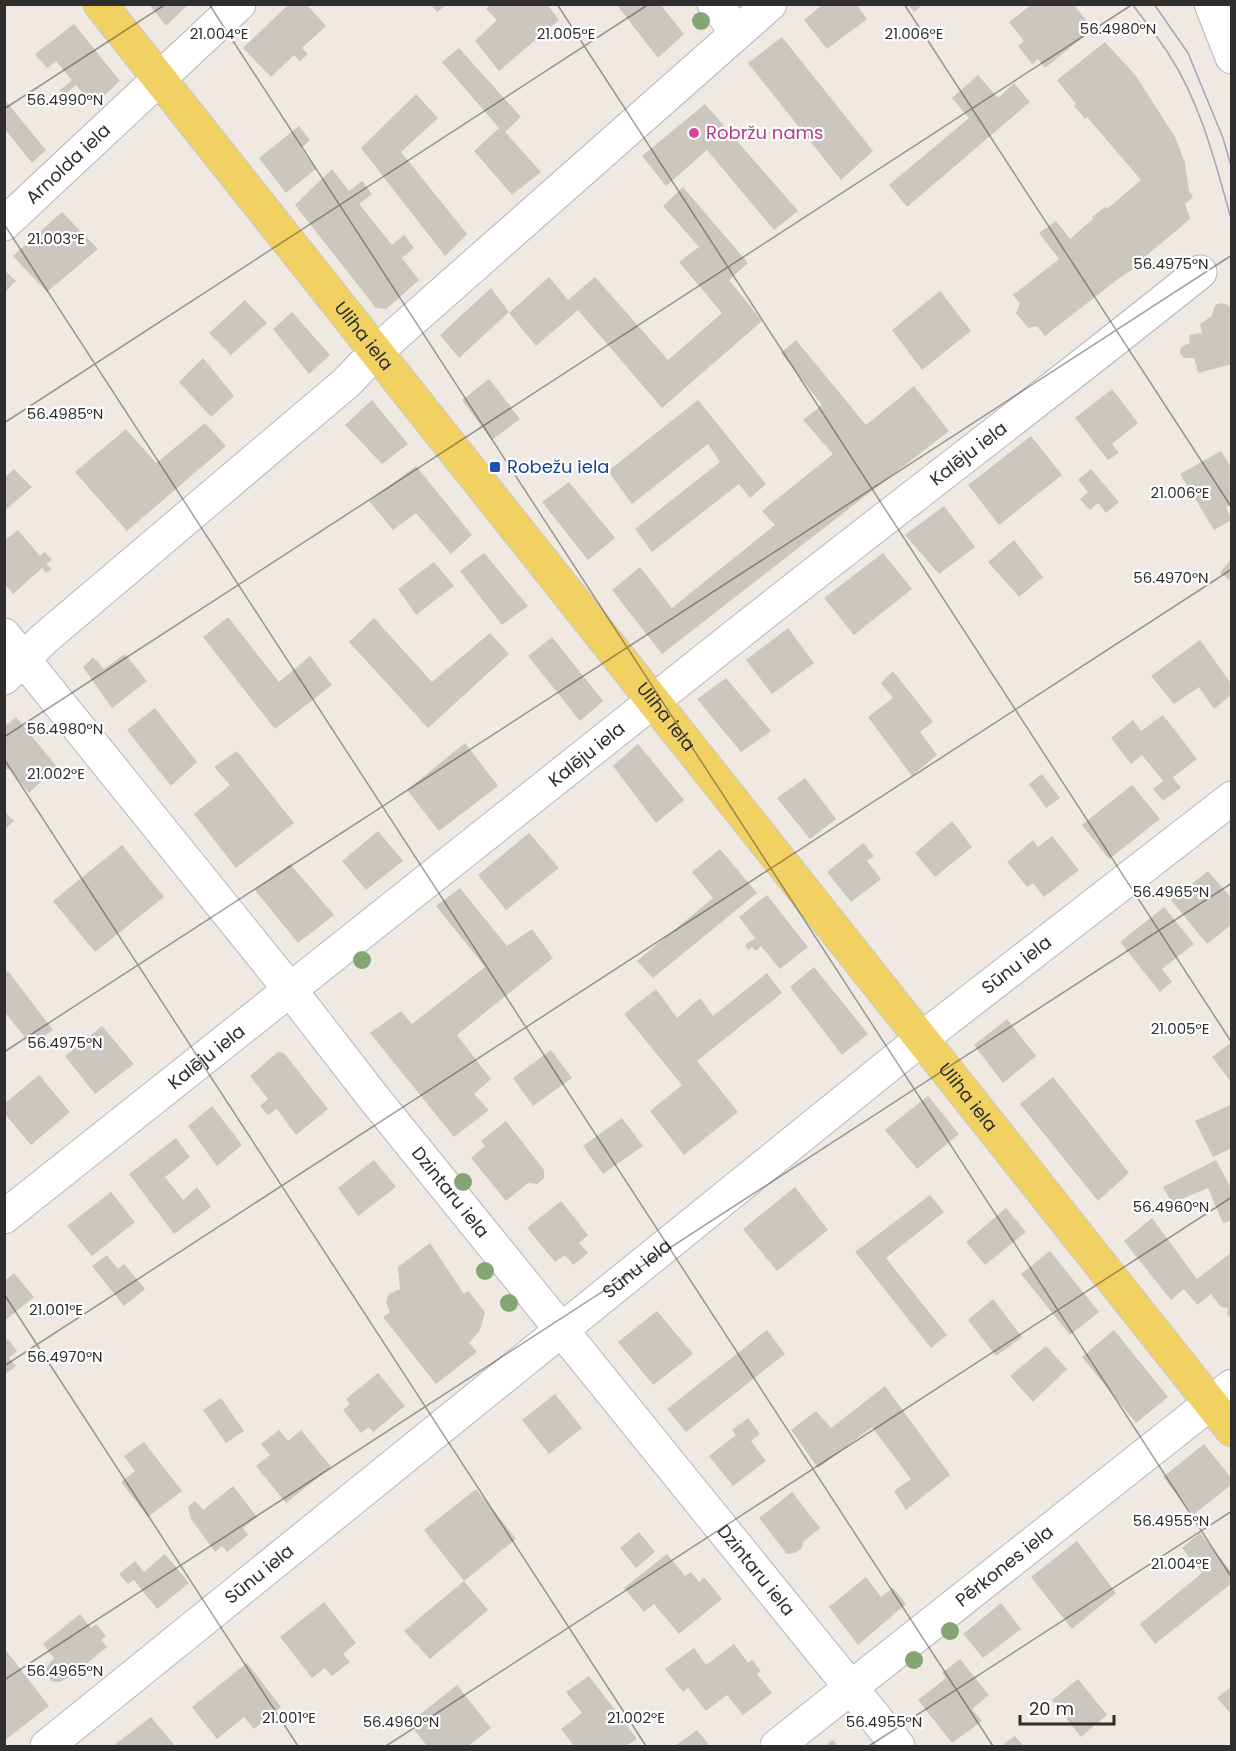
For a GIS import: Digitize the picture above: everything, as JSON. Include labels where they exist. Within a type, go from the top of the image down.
[{"type":"main road","name":"Uliha iela","points":[[100,4],[920,1040],[1221,1395],[1232,1430]]},
{"type":"street","name":"Arnolda iela","points":[[4,224],[239,4]]},
{"type":"street","points":[[714,4],[737,31]]},
{"type":"street","points":[[15,669],[45,638],[346,383],[376,352],[770,4]]},
{"type":"street","points":[[1211,4],[1232,57]]},
{"type":"street","name":"Kalēju iela","points":[[4,1217],[1200,272]]},
{"type":"street","name":"Dzintaru iela","points":[[4,635],[15,669],[291,991],[373,1097],[898,1746]]},
{"type":"street","name":"Sūnu iela","points":[[48,1746],[920,1040],[1232,798]]},
{"type":"street","name":"Pērkones iela","points":[[777,1746],[1221,1395]]},
{"type":"building","points":[[149,4],[189,4],[166,26]]},
{"type":"building","points":[[289,4],[306,4],[326,26],[302,48],[308,54],[300,61],[294,55],[271,77],[243,48]]},
{"type":"building","points":[[491,4],[547,4],[559,20],[499,71],[475,41],[497,20],[486,9]]},
{"type":"building","points":[[616,4],[660,4],[684,34],[658,58]]},
{"type":"building","points":[[823,4],[856,4],[867,19],[827,49],[804,20]]},
{"type":"building","points":[[908,4],[923,4],[914,12]]},
{"type":"building","points":[[431,5],[446,5],[437,12]]},
{"type":"building","points":[[1031,5],[1074,5],[1093,29],[1045,68],[1038,59],[1032,64],[1018,46],[1024,41],[1009,22]]},
{"type":"building","points":[[74,24],[120,81],[93,106],[76,85],[64,95],[60,90],[72,80],[56,61],[47,68],[35,54]]},
{"type":"building","points":[[782,37],[873,151],[841,180],[748,63]]},
{"type":"building","points":[[1105,42],[1136,76],[1175,137],[1185,163],[1189,191],[1193,197],[1185,204],[1190,219],[1146,256],[1137,267],[1122,276],[1045,336],[1037,326],[1028,328],[1016,313],[1020,304],[1013,295],[1059,259],[1039,233],[1056,221],[1070,239],[1093,219],[1092,217],[1105,207],[1107,209],[1141,180],[1087,117],[1085,119],[1074,106],[1076,104],[1057,80]]},
{"type":"building","points":[[459,48],[521,117],[505,132],[541,172],[512,195],[474,151],[499,128],[442,62]]},
{"type":"building","points":[[978,75],[998,98],[1014,83],[1030,102],[907,207],[889,185],[969,118],[952,98]]},
{"type":"building","points":[[416,94],[438,118],[401,152],[467,234],[445,256],[361,148]]},
{"type":"building","points":[[4,99],[46,150],[32,163],[4,128]]},
{"type":"building","points":[[705,104],[798,211],[774,230],[707,150],[666,186],[642,156]]},
{"type":"building","points":[[299,126],[310,140],[301,148],[316,169],[286,193],[259,158]]},
{"type":"building","points":[[332,169],[349,191],[362,181],[372,194],[359,204],[392,245],[404,235],[414,248],[402,258],[419,280],[386,309],[376,308],[295,205]]},
{"type":"building","points":[[683,187],[748,263],[729,280],[762,321],[662,408],[578,310],[536,346],[509,313],[549,277],[568,300],[595,277],[668,360],[722,313],[679,262],[699,247],[663,206]]},
{"type":"building","points":[[62,212],[98,249],[47,292],[13,256]]},
{"type":"building","points":[[4,270],[16,281],[4,293]]},
{"type":"building","points":[[491,288],[509,312],[459,358],[440,335]]},
{"type":"building","points":[[940,291],[971,331],[922,370],[892,330]]},
{"type":"building","points":[[245,300],[267,323],[231,355],[209,333]]},
{"type":"building","points":[[1221,303],[1228,305],[1232,310],[1232,364],[1198,373],[1194,358],[1184,358],[1180,353],[1181,347],[1190,343],[1189,335],[1202,333],[1200,324],[1212,316],[1215,305]]},
{"type":"building","points":[[292,312],[330,355],[309,374],[273,329]]},
{"type":"building","points":[[796,340],[866,425],[914,386],[949,431],[662,654],[612,590],[640,567],[672,608],[775,525],[762,511],[833,454],[803,420],[822,405],[781,353]]},
{"type":"building","points":[[203,358],[234,396],[211,417],[179,382]]},
{"type":"building","points":[[489,379],[520,419],[492,440],[462,400]]},
{"type":"building","points":[[1112,389],[1138,423],[1112,444],[1119,453],[1108,460],[1075,418]]},
{"type":"building","points":[[372,400],[408,444],[382,464],[345,425]]},
{"type":"building","points":[[698,400],[766,484],[750,498],[739,484],[652,552],[635,529],[720,462],[708,444],[632,504],[608,471]]},
{"type":"building","points":[[205,423],[226,446],[127,531],[75,472],[126,429],[156,463]]},
{"type":"building","points":[[1031,436],[1062,475],[999,525],[968,485]]},
{"type":"building","points":[[1221,451],[1232,469],[1232,504],[1226,507],[1232,520],[1214,530],[1180,474]]},
{"type":"building","points":[[416,466],[472,535],[451,554],[416,513],[393,530],[369,501]]},
{"type":"building","points":[[14,469],[32,487],[4,511],[4,478]]},
{"type":"building","points":[[1091,469],[1119,502],[1106,513],[1098,503],[1090,510],[1080,499],[1088,492],[1078,480]]},
{"type":"building","points":[[569,482],[615,538],[588,560],[542,502]]},
{"type":"building","points":[[944,506],[975,547],[939,574],[905,535]]},
{"type":"building","points":[[18,530],[40,556],[45,552],[52,560],[46,564],[51,569],[46,573],[42,568],[13,594],[4,583],[4,541]]},
{"type":"building","points":[[1014,540],[1043,577],[1019,597],[988,562]]},
{"type":"building","points":[[484,553],[528,606],[502,625],[460,571]]},
{"type":"building","points":[[883,553],[912,589],[854,635],[824,598]]},
{"type":"building","points":[[1232,558],[1232,582],[1220,573]]},
{"type":"building","points":[[434,562],[454,586],[416,615],[398,589]]},
{"type":"building","points":[[228,617],[279,682],[310,656],[332,685],[275,729],[203,637]]},
{"type":"building","points":[[374,618],[432,682],[490,633],[509,654],[428,728],[349,642]]},
{"type":"building","points":[[788,628],[814,663],[772,694],[746,660]]},
{"type":"building","points":[[552,637],[603,701],[580,721],[528,656]]},
{"type":"building","points":[[1200,640],[1232,685],[1232,694],[1214,709],[1199,687],[1174,704],[1151,676]]},
{"type":"building","points":[[125,654],[147,681],[112,708],[83,667],[93,657],[104,669]]},
{"type":"building","points":[[893,671],[933,722],[920,732],[937,755],[912,776],[868,717],[893,698],[881,683]]},
{"type":"building","points":[[726,678],[771,731],[741,752],[697,699]]},
{"type":"building","points":[[155,708],[197,762],[171,786],[127,730]]},
{"type":"building","points":[[1163,715],[1197,759],[1173,777],[1181,788],[1163,801],[1153,789],[1163,781],[1142,755],[1131,764],[1111,738],[1133,720],[1141,731]]},
{"type":"building","points":[[16,717],[57,767],[29,793],[10,769],[4,770],[4,727]]},
{"type":"building","points":[[465,743],[498,786],[439,831],[407,790]]},
{"type":"building","points":[[638,744],[684,800],[656,823],[613,766]]},
{"type":"building","points":[[237,751],[294,823],[236,868],[194,814],[230,785],[214,767]]},
{"type":"building","points":[[1042,774],[1060,798],[1046,808],[1029,784]]},
{"type":"building","points":[[805,778],[836,819],[810,839],[777,798]]},
{"type":"building","points":[[1132,785],[1160,819],[1109,859],[1082,825]]},
{"type":"building","points":[[4,811],[14,821],[4,830]]},
{"type":"building","points":[[952,821],[972,847],[935,877],[915,853]]},
{"type":"building","points":[[378,831],[403,861],[366,890],[342,861]]},
{"type":"building","points":[[529,833],[559,868],[506,910],[478,875]]},
{"type":"building","points":[[1052,836],[1079,870],[1044,897],[1033,883],[1027,887],[1007,862],[1033,840],[1038,847]]},
{"type":"building","points":[[863,843],[874,856],[867,861],[881,879],[851,902],[827,872]]},
{"type":"building","points":[[122,845],[164,897],[95,952],[53,901]]},
{"type":"building","points":[[720,849],[757,893],[653,978],[637,961],[713,898],[692,872]]},
{"type":"building","points":[[290,864],[334,915],[298,943],[255,890]]},
{"type":"building","points":[[1208,871],[1232,899],[1232,924],[1207,944],[1171,900]]},
{"type":"building","points":[[460,888],[507,946],[532,929],[553,958],[457,1035],[491,1079],[474,1094],[489,1110],[454,1137],[370,1033],[401,1011],[412,1024],[485,967],[436,906]]},
{"type":"building","points":[[767,895],[808,947],[780,969],[761,946],[756,951],[752,947],[748,950],[745,945],[755,938],[739,917]]},
{"type":"building","points":[[1164,907],[1194,944],[1162,969],[1172,982],[1160,992],[1120,942]]},
{"type":"building","points":[[814,967],[868,1034],[842,1055],[790,987]]},
{"type":"building","points":[[8,971],[53,1030],[31,1045],[4,1011],[4,974]]},
{"type":"building","points":[[767,973],[782,993],[697,1061],[738,1112],[684,1155],[650,1111],[682,1085],[624,1014],[656,989],[677,1018],[700,998],[713,1016]]},
{"type":"building","points":[[1007,1019],[1036,1056],[1003,1083],[974,1045]]},
{"type":"building","points":[[102,1026],[134,1064],[95,1094],[65,1056]]},
{"type":"building","points":[[1232,1042],[1232,1083],[1212,1057]]},
{"type":"building","points":[[551,1050],[572,1078],[533,1106],[513,1078]]},
{"type":"building","points":[[278,1052],[284,1053],[328,1109],[296,1135],[277,1109],[268,1115],[260,1106],[268,1099],[250,1076]]},
{"type":"building","points":[[39,1075],[70,1112],[31,1145],[4,1113],[4,1104]]},
{"type":"building","points":[[1053,1077],[1129,1173],[1098,1201],[1020,1104]]},
{"type":"building","points":[[928,1096],[959,1134],[917,1169],[885,1130]]},
{"type":"building","points":[[1232,1104],[1232,1148],[1213,1157],[1195,1121]]},
{"type":"building","points":[[212,1106],[242,1145],[217,1166],[188,1126]]},
{"type":"building","points":[[622,1118],[643,1146],[603,1174],[583,1146]]},
{"type":"building","points":[[506,1121],[544,1170],[544,1178],[537,1184],[528,1183],[506,1201],[471,1158],[485,1146],[481,1141]]},
{"type":"building","points":[[176,1138],[190,1157],[165,1177],[183,1200],[197,1187],[211,1207],[174,1234],[129,1174]]},
{"type":"building","points":[[374,1160],[396,1187],[358,1216],[338,1188]]},
{"type":"building","points":[[1216,1160],[1232,1190],[1232,1220],[1223,1223],[1208,1188],[1172,1203],[1163,1187]]},
{"type":"building","points":[[795,1187],[828,1230],[777,1271],[743,1229]]},
{"type":"building","points":[[111,1192],[135,1222],[92,1256],[67,1226]]},
{"type":"building","points":[[930,1195],[944,1212],[886,1258],[947,1335],[931,1348],[855,1252]]},
{"type":"building","points":[[561,1201],[588,1235],[579,1243],[588,1253],[573,1265],[565,1255],[555,1262],[527,1228]]},
{"type":"building","points":[[1006,1208],[1026,1232],[985,1265],[966,1242]]},
{"type":"building","points":[[1152,1218],[1197,1279],[1232,1252],[1232,1319],[1227,1314],[1228,1308],[1221,1307],[1211,1294],[1197,1305],[1184,1289],[1171,1300],[1124,1241]]},
{"type":"building","points":[[430,1243],[464,1294],[468,1291],[485,1312],[480,1330],[469,1343],[477,1352],[436,1384],[383,1317],[390,1312],[386,1302],[389,1294],[400,1289],[398,1267]]},
{"type":"building","points":[[1050,1251],[1099,1312],[1070,1335],[1021,1274]]},
{"type":"building","points":[[107,1255],[118,1269],[124,1264],[145,1289],[124,1306],[92,1266]]},
{"type":"building","points":[[14,1273],[34,1297],[4,1321],[4,1281]]},
{"type":"building","points":[[993,1299],[1022,1337],[996,1356],[968,1320]]},
{"type":"building","points":[[657,1311],[693,1354],[653,1385],[618,1342]]},
{"type":"building","points":[[767,1330],[785,1354],[686,1432],[667,1409]]},
{"type":"building","points":[[1114,1330],[1168,1397],[1136,1423],[1082,1357]]},
{"type":"building","points":[[8,1339],[17,1351],[9,1358],[16,1366],[4,1375],[4,1342]]},
{"type":"building","points":[[1046,1346],[1067,1369],[1033,1402],[1010,1376]]},
{"type":"building","points":[[378,1373],[405,1406],[373,1432],[369,1427],[361,1433],[343,1410],[350,1404],[346,1399]]},
{"type":"building","points":[[885,1386],[950,1475],[906,1510],[894,1491],[911,1479],[872,1427],[818,1468],[791,1430],[816,1411],[831,1428]]},
{"type":"building","points":[[555,1394],[582,1428],[549,1454],[522,1420]]},
{"type":"building","points":[[221,1398],[244,1431],[226,1443],[203,1410]]},
{"type":"building","points":[[748,1418],[760,1434],[751,1441],[766,1461],[733,1486],[709,1456],[736,1435],[732,1430]]},
{"type":"building","points":[[279,1430],[288,1441],[301,1430],[331,1467],[286,1503],[256,1466],[270,1455],[261,1444]]},
{"type":"building","points":[[144,1442],[182,1491],[148,1517],[121,1482],[135,1471],[124,1456]]},
{"type":"building","points":[[1204,1444],[1232,1479],[1232,1484],[1193,1515],[1163,1477]]},
{"type":"building","points":[[233,1486],[257,1517],[243,1528],[248,1535],[227,1552],[222,1546],[215,1552],[191,1519],[188,1507],[195,1501],[203,1510]]},
{"type":"building","points":[[476,1489],[516,1539],[464,1581],[424,1530]]},
{"type":"building","points":[[792,1492],[820,1528],[803,1542],[802,1548],[795,1553],[787,1554],[759,1518]]},
{"type":"building","points":[[639,1532],[655,1552],[636,1568],[620,1548]]},
{"type":"building","points":[[1200,1533],[1232,1573],[1232,1583],[1155,1644],[1140,1624],[1202,1573],[1182,1548]]},
{"type":"building","points":[[1077,1541],[1116,1593],[1072,1629],[1031,1577]]},
{"type":"building","points":[[165,1554],[189,1583],[157,1609],[134,1580],[128,1584],[119,1574],[135,1561],[144,1572]]},
{"type":"building","points":[[667,1554],[685,1576],[691,1572],[699,1582],[704,1577],[722,1599],[679,1634],[654,1604],[644,1612],[624,1588]]},
{"type":"building","points":[[866,1577],[881,1597],[893,1588],[906,1604],[858,1645],[829,1607]]},
{"type":"building","points":[[464,1581],[488,1610],[430,1659],[404,1631]]},
{"type":"building","points":[[324,1602],[356,1643],[343,1654],[350,1662],[332,1676],[325,1668],[312,1678],[280,1637]]},
{"type":"building","points":[[1001,1603],[1021,1629],[983,1658],[963,1634]]},
{"type":"building","points":[[80,1614],[91,1628],[96,1624],[106,1636],[101,1640],[107,1647],[70,1677],[59,1682],[51,1681],[45,1669],[54,1658],[43,1644]]},
{"type":"building","points":[[734,1644],[748,1663],[752,1660],[761,1671],[757,1674],[772,1693],[743,1715],[727,1695],[706,1711],[688,1688],[683,1692],[665,1669],[694,1648],[706,1665]]},
{"type":"building","points":[[4,1648],[49,1706],[4,1741]]},
{"type":"building","points":[[960,1659],[989,1695],[972,1709],[982,1721],[952,1743],[918,1700],[946,1678],[942,1673]]},
{"type":"building","points":[[247,1663],[281,1707],[254,1729],[244,1717],[217,1739],[192,1707]]},
{"type":"building","points":[[589,1676],[637,1739],[626,1746],[574,1746],[561,1729],[582,1713],[566,1692]]},
{"type":"building","points":[[1078,1679],[1107,1715],[1081,1737],[1052,1700]]},
{"type":"building","points":[[457,1685],[491,1728],[468,1746],[427,1746],[409,1723]]},
{"type":"building","points":[[1232,1686],[1232,1715],[1217,1698]]},
{"type":"building","points":[[151,1717],[175,1746],[113,1746]]},
{"type":"building","points":[[697,1730],[710,1746],[675,1746]]},
{"type":"building","points":[[1015,1736],[1024,1746],[1001,1746]]},
{"type":"building","points":[[833,1740],[838,1746],[825,1746]]},
{"type":"tram line","points":[[1132,4],[1168,53],[1190,92],[1199,113],[1232,222]]},
{"type":"tram line","points":[[1154,4],[1188,53],[1223,138],[1232,169]]},
{"type":"place","name":"Robržu nams","points":[[694,133]]},
{"type":"place","name":"Robežu iela","points":[[495,467]]}]
